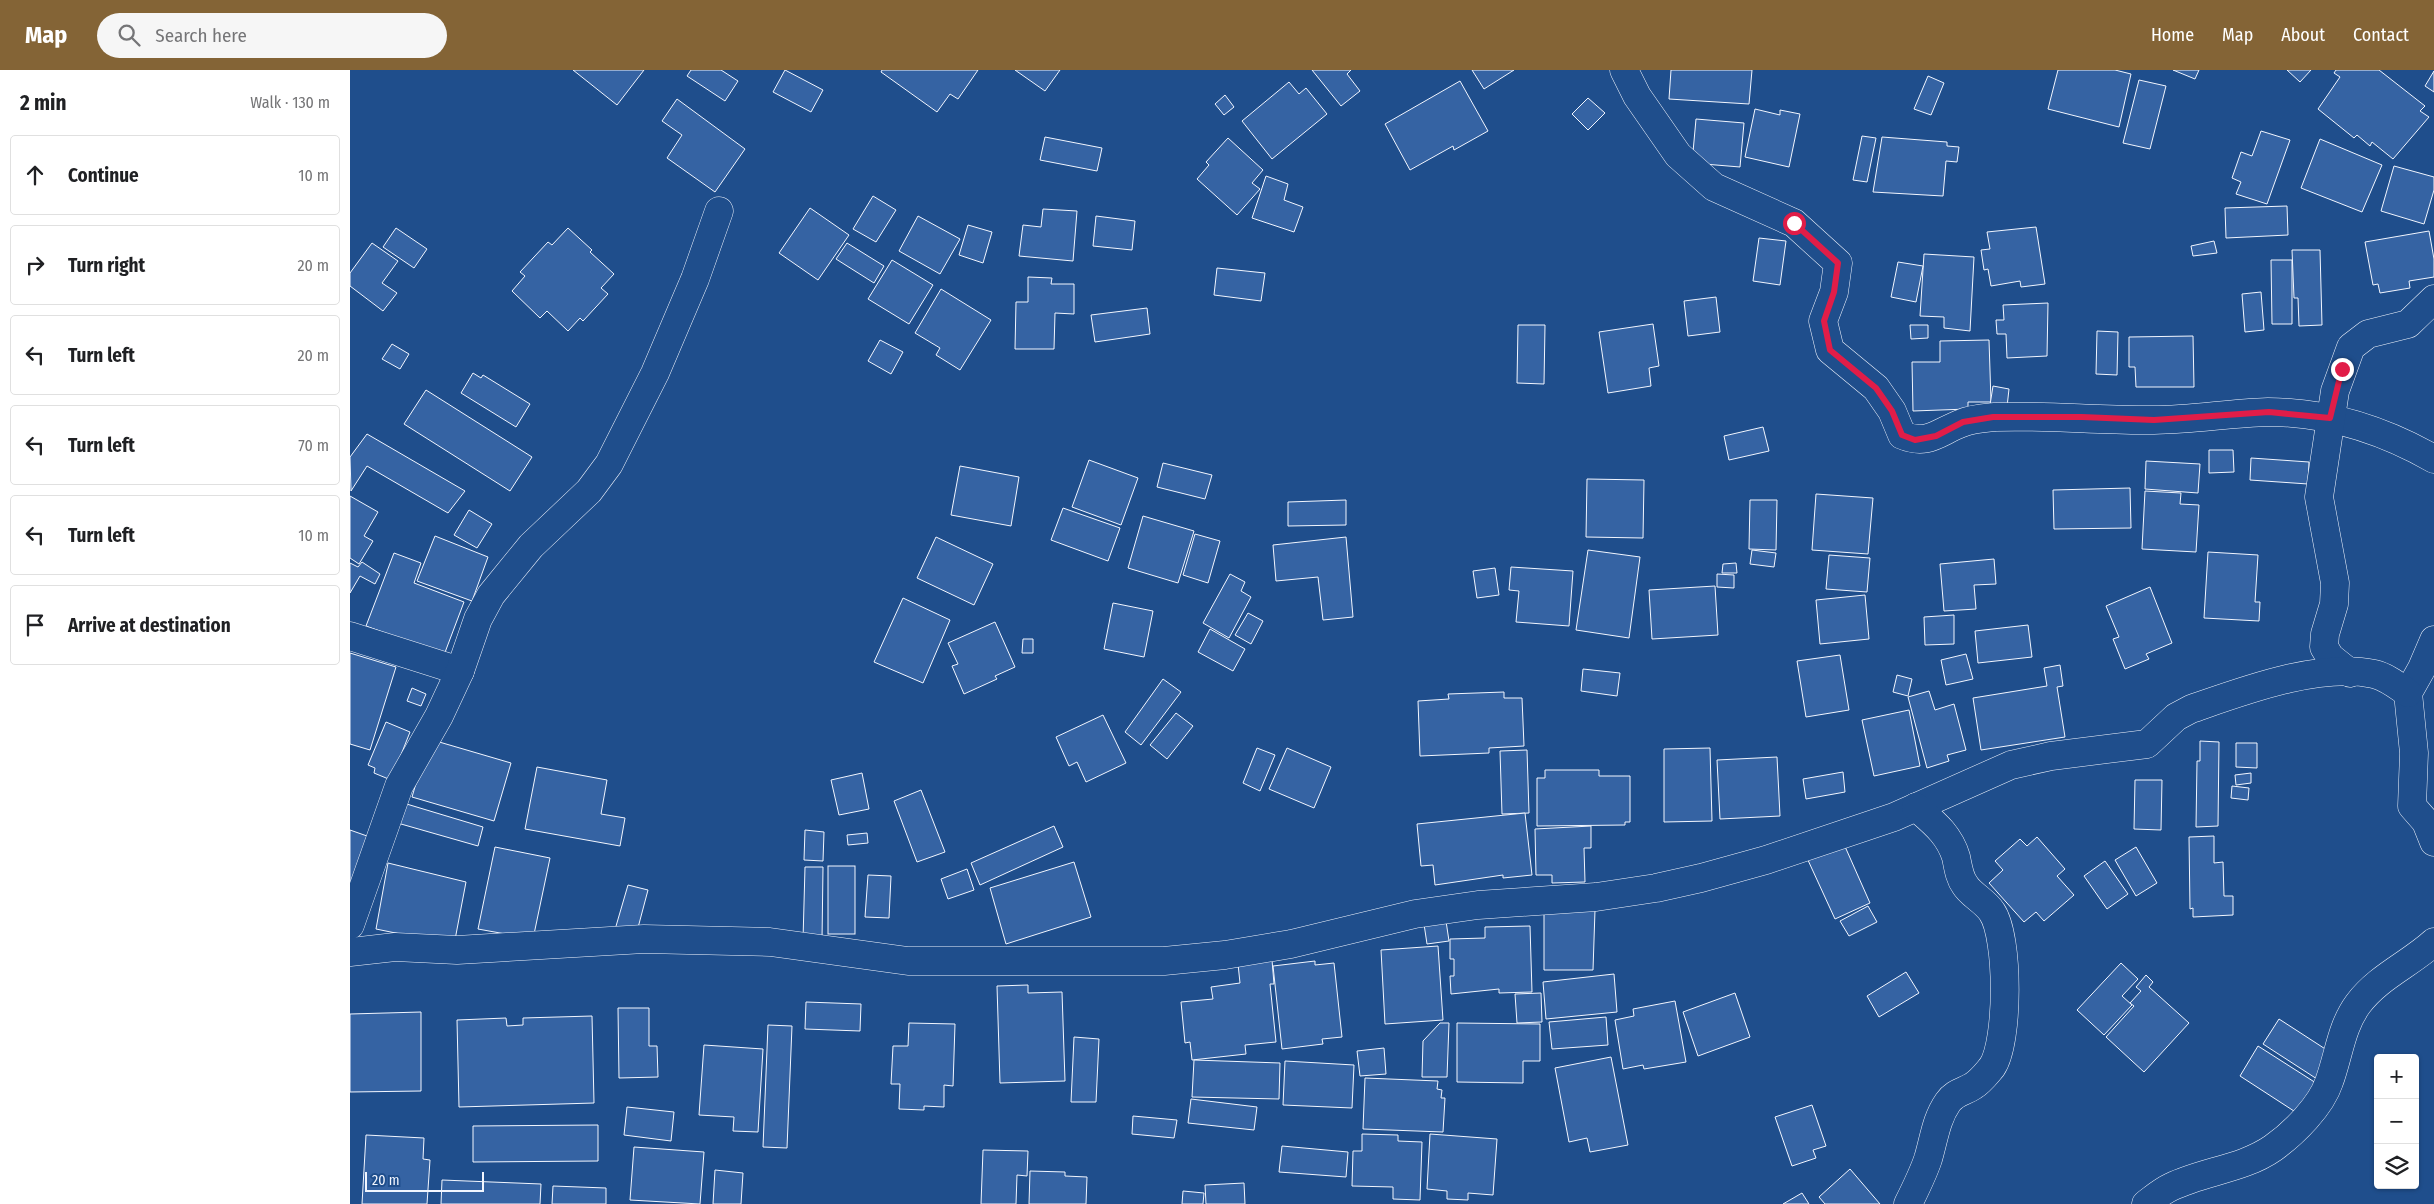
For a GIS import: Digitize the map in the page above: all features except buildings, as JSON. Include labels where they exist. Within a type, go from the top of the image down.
[{"type":"street","points":[[1624,70],[1636,96],[1678,155],[1714,187],[1794,223],[1838,263],[1834,292],[1824,321],[1830,350],[1876,388],[1892,411],[1902,435],[1915,440],[1936,436],[1963,422],[1993,417],[2082,417],[2154,420],[2269,412],[2330,418],[2378,431],[2434,459]]},
{"type":"street","points":[[350,925],[399,786],[439,716],[460,670],[478,619],[490,595],[531,546],[589,491],[609,464],[655,373],[695,279],[719,211]]},
{"type":"street","points":[[2350,673],[2330,657],[2324,646],[2325,634],[2334,604],[2335,583],[2319,497],[2335,391],[2351,347],[2368,334],[2408,324],[2434,299]]},
{"type":"street","points":[[350,636],[460,670]]},
{"type":"street","points":[[2434,640],[2408,693],[2414,753],[2412,806],[2426,822],[2434,842]]},
{"type":"street","points":[[350,952],[395,947],[457,950],[644,939],[770,942],[908,961],[1172,960],[1225,955],[1290,944],[1416,914],[1478,905],[1596,897],[1656,888],[1766,860],[1894,817],[2011,765],[2051,756],[2147,744],[2176,717],[2190,709],[2254,688],[2311,673],[2374,674],[2392,682],[2408,693]]},
{"type":"street","points":[[1908,1204],[1928,1159],[1940,1117],[1949,1101],[1959,1092],[1972,1087],[1984,1077],[1993,1065],[1999,1051],[2004,1003],[2004,958],[2000,933],[1992,912],[1965,887],[1960,877],[1951,844],[1944,832],[1916,807]]},
{"type":"street","points":[[2146,1204],[2170,1187],[2240,1165],[2274,1148],[2301,1122],[2328,1084],[2344,1028],[2359,1002],[2372,989],[2434,942]]},
{"type":"route","points":[[1794,223],[1838,263],[1834,292],[1824,321],[1830,350],[1876,388],[1892,411],[1902,435],[1915,440],[1936,436],[1963,422],[1993,417],[2082,417],[2154,420],[2269,412],[2330,418],[2335,391],[2342,369]]}]
